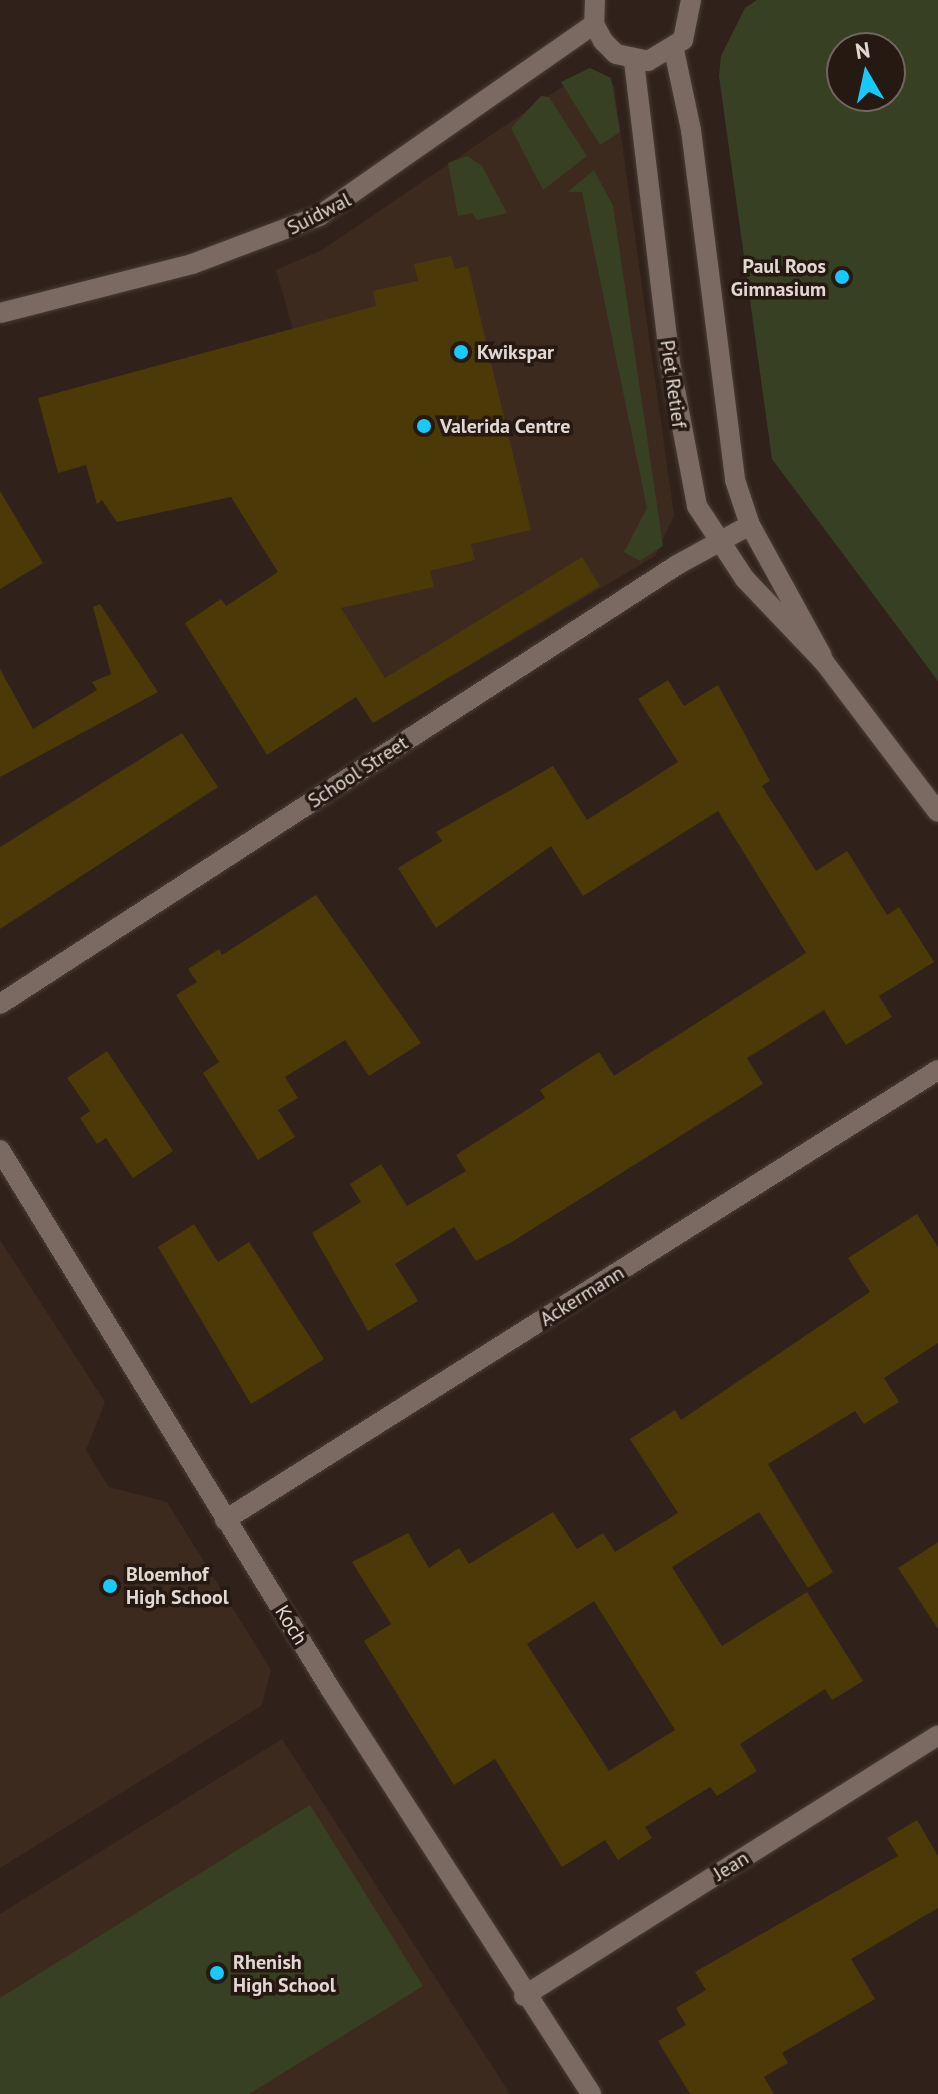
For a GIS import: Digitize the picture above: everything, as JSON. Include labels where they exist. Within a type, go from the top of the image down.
[{"type":"street","points":[[595,0],[594,24],[609,47],[634,61],[674,50],[690,28],[692,0]]},
{"type":"street","name":"Suidwal","points":[[0,313],[192,264],[297,226],[356,195],[594,24]]},
{"type":"street","name":"Piet Retief","points":[[674,50],[691,130],[735,480],[750,525],[804,614],[824,662]]},
{"type":"street","name":"Piet Retief","points":[[634,61],[638,137],[684,455],[693,494],[716,541],[771,610],[824,662],[938,812]]},
{"type":"street","name":"School Street","points":[[0,1004],[636,591],[716,541],[750,525]]},
{"type":"street","name":"Ackermann","points":[[225,1520],[938,1070]]},
{"type":"street","name":"Koch","points":[[0,1150],[172,1424],[225,1520],[524,1996],[591,2094]]},
{"type":"street","name":"Jean","points":[[524,1996],[938,1735]]},
{"type":"shaded area","points":[[590,68],[614,86],[674,516],[655,556],[373,723],[252,530],[284,517],[332,466],[276,270],[322,250]]},
{"type":"shaded area","name":"Bloemhof High School","points":[[0,1240],[105,1402],[86,1450],[98,1470],[109,1487],[167,1502],[271,1670],[261,1706],[0,1868]]},
{"type":"shaded area","name":"Rhenish High School","points":[[282,1739],[510,2094],[0,2094],[0,1914]]},
{"type":"green space","name":"Paul Roos Gimnasium","points":[[757,0],[938,0],[938,681],[772,459],[719,76],[721,56],[745,8]]},
{"type":"green space","points":[[590,68],[611,78],[620,132],[600,145],[561,82]]},
{"type":"green space","points":[[541,96],[549,97],[587,156],[543,190],[511,128]]},
{"type":"green space","points":[[467,156],[482,166],[507,213],[477,220],[472,213],[458,216],[448,163]]},
{"type":"green space","points":[[594,170],[613,206],[663,546],[640,561],[624,552],[647,508],[582,192],[568,192]]},
{"type":"green space","name":"Rhenish High School","points":[[310,1805],[423,1986],[249,2094],[0,2094],[0,1998]]},
{"type":"building","points":[[451,256],[455,269],[468,266],[531,530],[471,544],[475,560],[430,571],[434,587],[341,608],[385,678],[582,557],[600,586],[373,723],[356,697],[267,755],[185,623],[221,599],[226,606],[278,572],[231,497],[117,522],[102,500],[97,504],[86,465],[58,473],[38,398],[376,306],[373,291],[418,281],[414,264]]},
{"type":"building","points":[[0,491],[43,563],[0,589]]},
{"type":"building","points":[[100,604],[158,692],[0,777],[0,669],[33,729],[97,690],[92,682],[111,674],[93,607]]},
{"type":"building","points":[[668,680],[684,706],[718,685],[770,781],[762,786],[816,871],[847,851],[887,915],[899,907],[934,962],[879,996],[892,1017],[846,1045],[824,1010],[747,1058],[763,1084],[510,1243],[476,1261],[454,1227],[395,1264],[418,1301],[368,1331],[312,1233],[361,1202],[350,1184],[381,1164],[407,1206],[466,1171],[456,1155],[545,1098],[540,1090],[599,1052],[614,1076],[806,953],[718,811],[583,896],[551,846],[436,928],[398,868],[442,841],[436,832],[553,766],[587,820],[678,762],[638,699]]},
{"type":"building","points":[[182,733],[218,787],[0,929],[0,847]]},
{"type":"building","points":[[316,895],[421,1043],[369,1076],[345,1040],[285,1077],[298,1098],[278,1110],[295,1137],[258,1160],[203,1073],[219,1062],[176,995],[197,982],[188,969],[219,949],[222,955]]},
{"type":"building","points":[[107,1051],[173,1151],[133,1178],[106,1138],[97,1144],[80,1118],[90,1111],[67,1078]]},
{"type":"building","points":[[917,1214],[938,1247],[938,1343],[884,1378],[899,1402],[864,1424],[855,1411],[768,1464],[833,1572],[808,1588],[759,1512],[672,1567],[722,1646],[807,1592],[863,1681],[832,1700],[825,1689],[740,1744],[757,1771],[717,1796],[710,1787],[645,1827],[652,1838],[618,1860],[605,1840],[562,1867],[495,1759],[454,1785],[364,1641],[391,1624],[352,1562],[408,1533],[429,1568],[459,1548],[469,1564],[553,1512],[577,1549],[603,1533],[615,1552],[678,1513],[630,1439],[675,1410],[681,1420],[870,1292],[848,1258]],"holes":[[[594,1601],[675,1730],[609,1771],[527,1644]]]},
{"type":"building","points":[[194,1224],[218,1262],[249,1242],[324,1359],[251,1404],[158,1247]]},
{"type":"building","points":[[938,1542],[938,1629],[898,1568]]},
{"type":"building","points":[[917,1820],[938,1856],[938,1908],[851,1959],[875,1999],[782,2053],[788,2063],[764,2077],[774,2094],[690,2094],[658,2041],[686,2025],[676,2008],[706,1990],[695,1972],[898,1856],[887,1838]]},
{"type":"place","name":"Paul Roos Gimnasium","points":[[842,277]]},
{"type":"place","name":"Kwikspar","points":[[461,352]]},
{"type":"place","name":"Valerida Centre","points":[[424,426]]},
{"type":"place","name":"Bloemhof High School","points":[[110,1586]]},
{"type":"place","name":"Rhenish High School","points":[[217,1973]]}]
